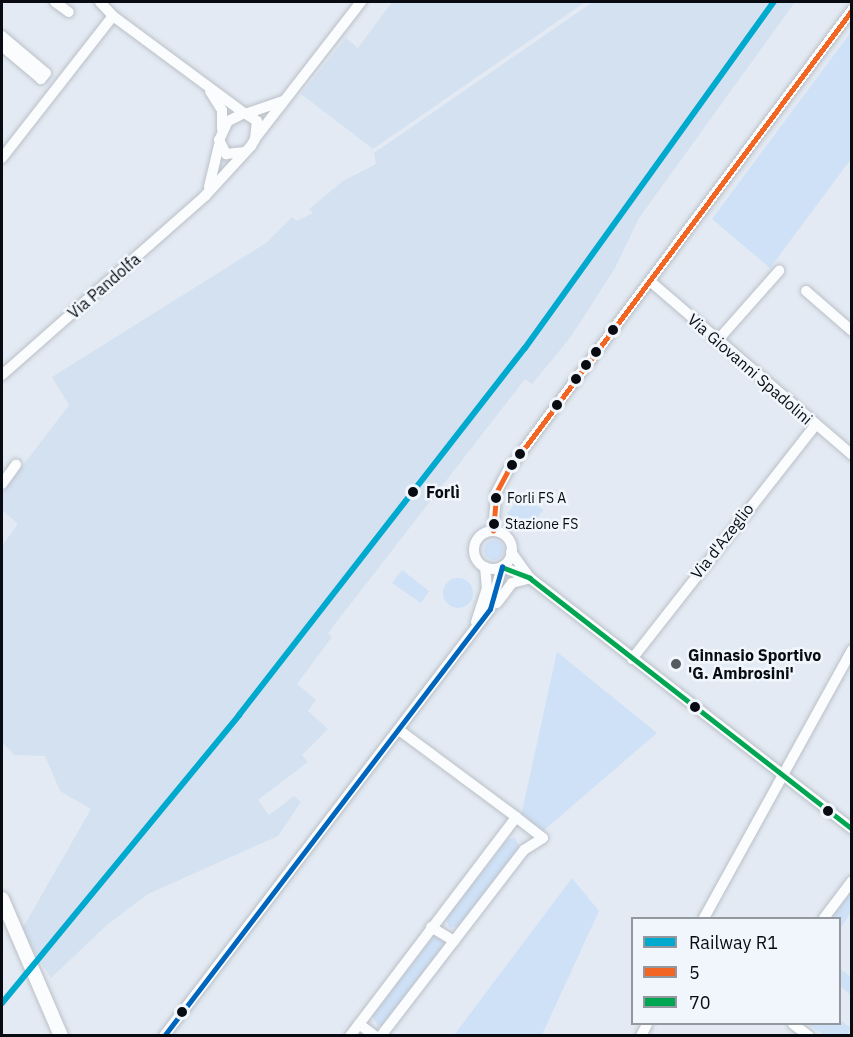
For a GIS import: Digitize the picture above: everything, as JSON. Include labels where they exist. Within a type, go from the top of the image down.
[{"type":"main road","points":[[2,898],[61,1035]]},
{"type":"street","points":[[55,2],[69,12]]},
{"type":"street","points":[[100,2],[113,16],[257,121],[255,139]]},
{"type":"street","name":"Via Pandolfa","points":[[2,375],[205,196],[245,152],[361,2]]},
{"type":"street","points":[[493,531],[493,502],[501,482],[852,9]]},
{"type":"street","points":[[2,158],[113,16]]},
{"type":"street","points":[[2,36],[46,73],[41,79],[2,46]]},
{"type":"street","points":[[206,86],[222,110],[222,130]]},
{"type":"street","name":"Via Pandolfa","points":[[205,196],[214,177],[222,130],[228,122],[246,113],[272,108],[288,98]]},
{"type":"street","points":[[219,145],[231,156],[245,152]]},
{"type":"street","points":[[717,342],[778,271]]},
{"type":"street","name":"Via Giovanni Spadolini","points":[[651,282],[815,426],[852,454]]},
{"type":"street","points":[[806,291],[852,331]]},
{"type":"street","name":"Via d'Azeglio","points":[[632,659],[815,426]]},
{"type":"street","points":[[2,484],[16,465]]},
{"type":"street","points":[[530,578],[502,567],[485,567],[476,559],[474,547],[481,535],[493,531],[509,540],[512,552],[530,578],[852,829]]},
{"type":"street","points":[[490,609],[502,567],[512,552]]},
{"type":"street","points":[[473,629],[487,589],[485,567]]},
{"type":"street","points":[[164,1035],[399,730],[473,629],[512,583],[530,578]]},
{"type":"street","points":[[705,917],[852,650]]},
{"type":"street","points":[[381,1035],[525,850],[543,838],[399,730]]},
{"type":"street","points":[[350,1035],[516,817]]},
{"type":"street","points":[[825,917],[852,881]]},
{"type":"street","points":[[431,927],[454,941]]},
{"type":"street","points":[[359,1024],[375,1035]]},
{"type":"street","points":[[796,1025],[809,1035]]},
{"type":"shaded area","points":[[392,2],[584,3],[373,149],[301,94],[346,38],[358,48]]},
{"type":"shaded area","points":[[593,2],[795,2],[639,218],[615,268],[570,338],[532,384],[525,379],[328,633],[332,637],[297,684],[316,700],[308,711],[328,729],[302,755],[308,762],[258,800],[269,815],[294,796],[301,802],[278,836],[148,894],[108,924],[51,978],[21,931],[91,809],[60,791],[45,756],[14,755],[2,742],[2,546],[18,524],[2,510],[2,493],[69,405],[52,377],[266,243],[292,217],[297,221],[313,213],[309,209],[343,181],[376,164],[374,153]]},
{"type":"shaded area","points":[[851,32],[851,159],[770,268],[712,219]]},
{"type":"shaded area","points":[[523,494],[543,510],[527,530],[507,513]]},
{"type":"shaded area","points":[[490,540],[498,540],[504,546],[504,554],[498,560],[490,560],[484,554],[484,546]]},
{"type":"shaded area","points":[[402,570],[429,591],[421,603],[392,583]]},
{"type":"shaded area","points":[[458,578],[469,582],[473,593],[469,604],[458,608],[447,604],[443,593],[447,582]]},
{"type":"shaded area","points":[[557,652],[657,733],[543,831],[521,816]]},
{"type":"shaded area","points":[[515,838],[520,849],[459,926],[449,928],[446,918],[508,839]]},
{"type":"shaded area","points":[[572,878],[599,911],[542,1035],[454,1035]]},
{"type":"shaded area","points":[[851,890],[851,912],[841,927],[841,917],[832,917]]},
{"type":"shaded area","points":[[434,936],[444,939],[445,945],[387,1024],[378,1026],[372,1016]]},
{"type":"shaded area","points":[[841,970],[851,977],[851,995],[841,987]]},
{"type":"shaded area","points":[[841,1021],[851,1028],[847,1035],[824,1035],[809,1025],[841,1025]]},
{"type":"rail line","name":"R1","points":[[2,1003],[239,715],[525,348],[774,2]]},
{"type":"transit line","name":"5","points":[[493,531],[496,493],[509,469],[852,10]]},
{"type":"transit line","name":"70","points":[[502,567],[530,578],[852,829]]},
{"type":"transit line","points":[[164,1036],[490,609],[502,567]]},
{"type":"place","name":"Forlì","points":[[413,492]]},
{"type":"place","name":"Forli FS A","points":[[496,498]]},
{"type":"place","name":"Stazione FS","points":[[494,524]]},
{"type":"place","name":"Ginnasio Sportivo 'G. Ambrosini'","points":[[676,664]]}]
